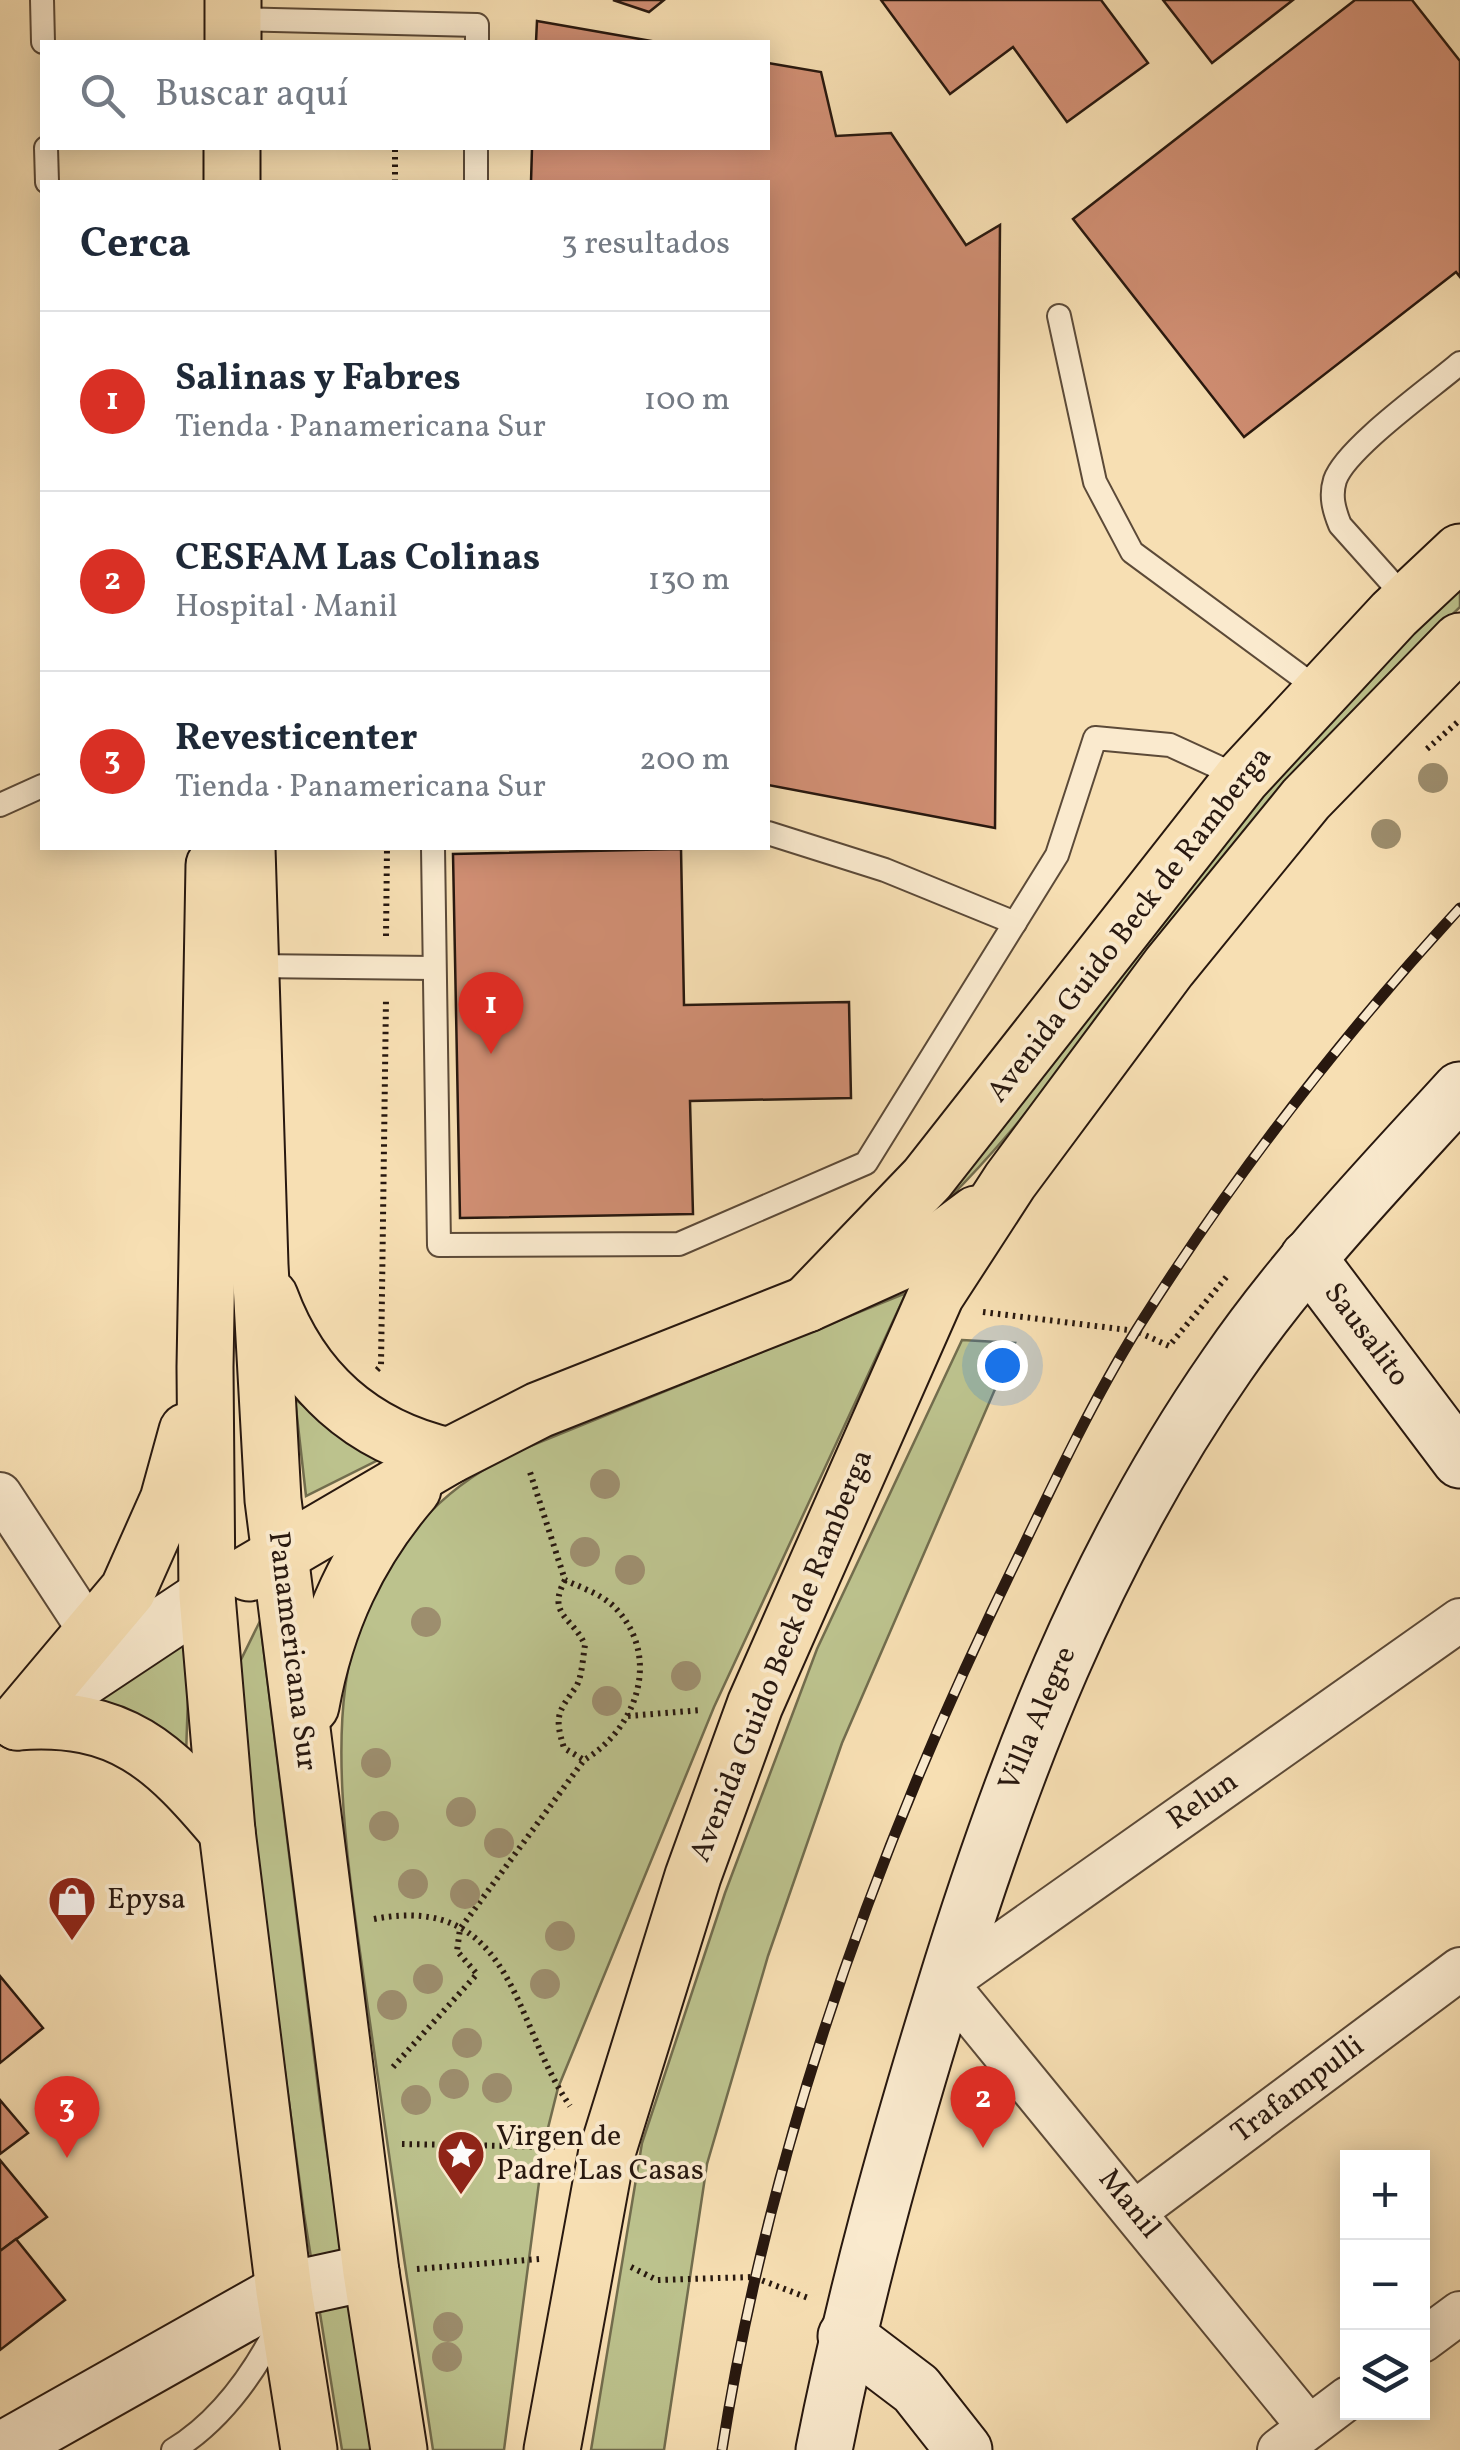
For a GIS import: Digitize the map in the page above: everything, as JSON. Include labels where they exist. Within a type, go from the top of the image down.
[{"type":"main road","points":[[232,150],[232,180]]},
{"type":"main road","name":"Avenida Guido Beck de Ramberga","points":[[807,1304],[928,1179],[1242,778],[1408,601],[1460,552]]},
{"type":"main road","name":"Avenida Guido Beck de Ramberga","points":[[552,2450],[606,2156],[692,1876],[755,1705],[936,1295],[1010,1181],[1169,968],[1306,799],[1460,641]]},
{"type":"main road","points":[[215,850],[204,1367],[207,1596],[227,1831],[285,2300],[309,2450]]},
{"type":"main road","name":"Panamericana Sur","points":[[247,850],[260,1265],[278,1556],[330,1930],[371,2272],[399,2450]]},
{"type":"main road","name":"Villa Alegre","points":[[824,2450],[846,2336],[883,2186],[998,1816],[1064,1653],[1194,1414],[1308,1258],[1460,1090]]},
{"type":"main road","name":"Avenida Guido Beck de Ramberga","points":[[207,1596],[448,1456],[514,1423],[807,1304],[929,1249],[970,1220],[1010,1181]]},
{"type":"main road","name":"Sausalito","points":[[1308,1258],[1460,1460]]},
{"type":"main road","points":[[260,1265],[282,1330],[318,1384],[366,1424],[420,1450],[448,1456]]},
{"type":"main road","points":[[9,1729],[93,1636],[128,1590],[168,1500],[204,1367]]},
{"type":"main road","points":[[304,1748],[317,1669],[343,1594],[388,1519],[448,1456]]},
{"type":"main road","points":[[9,1729],[207,1596]]},
{"type":"main road","points":[[9,1729],[52,1719],[89,1724],[137,1742],[178,1774],[227,1831]]},
{"type":"main road","points":[[2,2450],[285,2300],[371,2272]]},
{"type":"main road","points":[[846,2336],[916,2390],[964,2450]]},
{"type":"street","points":[[0,1494],[93,1636]]},
{"type":"street","name":"Relun","points":[[946,1982],[1460,1620]]},
{"type":"street","name":"Trafampulli","points":[[1136,2211],[1460,1968]]},
{"type":"street","name":"Manil","points":[[946,1982],[1136,2211],[1294,2439]]},
{"type":"street","points":[[1430,2336],[1460,2313]]},
{"type":"street","points":[[1294,2439],[1340,2404]]},
{"type":"lane","points":[[42,0],[44,40]]},
{"type":"lane","points":[[233,21],[477,26],[476,40]]},
{"type":"lane","points":[[46,150],[47,180]]},
{"type":"lane","points":[[476,150],[476,180]]},
{"type":"lane","points":[[1059,316],[1096,482],[1132,552],[1322,692]]},
{"type":"lane","points":[[1408,601],[1340,526],[1334,510],[1335,480],[1348,457],[1460,363]]},
{"type":"lane","points":[[433,850],[440,1245],[678,1244],[866,1162],[1057,855],[1096,738],[1170,745],[1242,778]]},
{"type":"lane","points":[[0,805],[40,787]]},
{"type":"lane","points":[[770,834],[885,870],[1015,923]]},
{"type":"lane","points":[[252,966],[434,968]]},
{"type":"lane","points":[[173,2450],[210,2420],[240,2387],[285,2300]]},
{"type":"path","points":[[395,150],[395,180]]},
{"type":"path","points":[[381,1366],[387,850]]},
{"type":"path","points":[[936,1295],[971,1311],[1136,1331],[1169,1346],[1230,1273]]},
{"type":"path","points":[[514,1423],[565,1580],[556,1596],[558,1608],[585,1645],[576,1686],[560,1708],[558,1727],[564,1748],[584,1760]]},
{"type":"path","points":[[354,2128],[477,1974],[457,1951],[460,1929],[584,1760],[601,1750],[628,1716],[641,1674],[636,1640],[618,1610],[598,1594],[565,1580]]},
{"type":"path","points":[[628,1716],[755,1705]]},
{"type":"path","points":[[330,1930],[389,1916],[441,1919],[481,1942],[506,1972],[558,2088],[606,2156]]},
{"type":"path","points":[[354,2128],[544,2144],[606,2156]]},
{"type":"green space","points":[[1460,580],[1460,607],[1363,703],[1270,804],[1211,873],[1034,1103],[958,1190],[917,1229],[1139,932]]},
{"type":"green space","points":[[906,1293],[714,1707],[558,2088],[544,2144],[504,2450],[433,2450],[367,2002],[344,1816],[342,1719],[347,1674],[369,1603],[401,1547],[420,1523],[441,1501],[493,1464]]},
{"type":"green space","points":[[962,1340],[1015,1343],[842,1743],[768,1956],[707,2164],[664,2450],[591,2450],[642,2143],[725,1893],[817,1649]]},
{"type":"green space","points":[[295,1399],[345,1438],[386,1456],[306,1496]]},
{"type":"green space","points":[[260,1621],[321,2111],[371,2450],[342,2450],[304,2214],[232,1678]]},
{"type":"green space","points":[[190,1633],[186,1756],[88,1705]]},
{"type":"building","points":[[613,0],[664,0],[649,12]]},
{"type":"building","points":[[881,0],[1101,0],[1148,63],[1067,122],[1013,47],[950,94]]},
{"type":"building","points":[[1163,0],[1293,0],[1212,63]]},
{"type":"building","points":[[1355,0],[1412,0],[1460,61],[1460,277],[1456,272],[1244,437],[1073,219]]},
{"type":"building","points":[[537,21],[646,40],[536,40]]},
{"type":"building","points":[[770,63],[821,72],[836,136],[891,133],[966,245],[1000,225],[995,828],[770,785],[770,180],[531,180],[532,150],[770,150]]},
{"type":"building","points":[[681,850],[684,1005],[849,1002],[851,1098],[690,1101],[693,1214],[460,1218],[453,854]]},
{"type":"building","points":[[0,1976],[43,2028],[0,2063]]},
{"type":"building","points":[[0,2100],[28,2133],[0,2154]]},
{"type":"building","points":[[0,2160],[47,2217],[0,2251]]},
{"type":"building","points":[[16,2239],[65,2300],[0,2350],[0,2251]]},
{"type":"railway","points":[[722,2450],[770,2218],[837,1991],[922,1768],[1020,1553],[1121,1356],[1210,1219],[1330,1059],[1460,908]]},
{"type":"place","name":"Salinas y Fabres","points":[[491,1054]]},
{"type":"place","name":"Epysa","points":[[72,1942]]},
{"type":"place","name":"CESFAM Las Colinas","points":[[983,2148]]},
{"type":"place","name":"Revesticenter","points":[[67,2158]]},
{"type":"place","name":"Virgen de Padre Las Casas","points":[[461,2196]]}]
